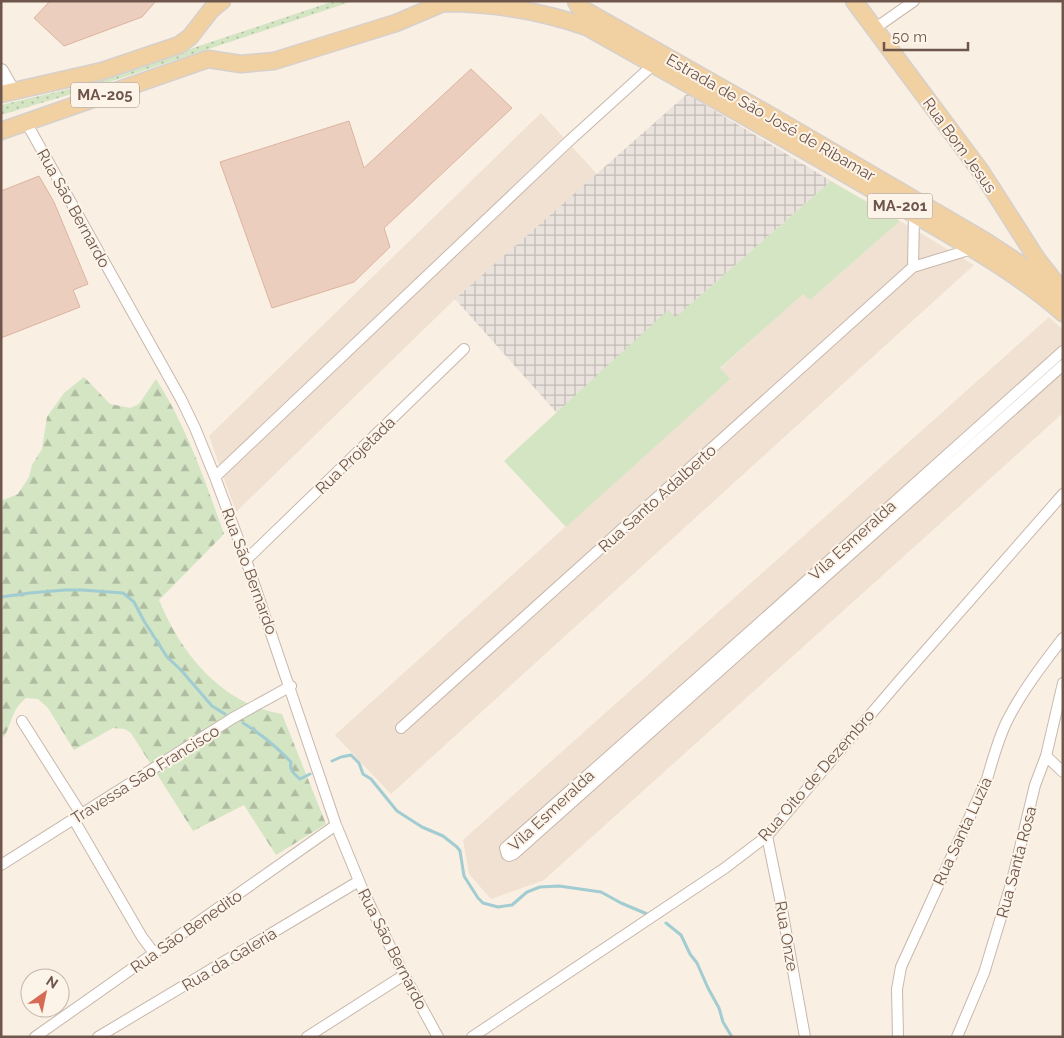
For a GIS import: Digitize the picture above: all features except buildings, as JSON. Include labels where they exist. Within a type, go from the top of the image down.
[{"type":"main road","name":"MA-205","points":[[5,93],[102,71],[179,45],[190,37],[210,10],[222,1]]},
{"type":"main road","name":"Rua Bom Jesus","points":[[854,1],[982,172],[1037,259],[1063,291]]},
{"type":"main road","name":"MA-205","points":[[2,131],[208,59],[248,65],[274,61],[396,23],[446,2]]},
{"type":"main road","name":"Estrada de São José de Ribamar","points":[[446,2],[516,8],[553,16],[587,27],[972,249],[1033,290],[1063,313]]},
{"type":"main road","name":"Estrada de São José de Ribamar","points":[[578,4],[985,242],[1063,295]]},
{"type":"street","points":[[874,29],[914,1]]},
{"type":"street","points":[[215,477],[568,142],[654,64]]},
{"type":"street","points":[[1,71],[5,93]]},
{"type":"street","name":"Rua São Bernardo","points":[[26,122],[195,428],[246,560],[336,825],[359,881],[404,975],[438,1037]]},
{"type":"street","points":[[914,215],[914,268]]},
{"type":"street","name":"Rua Santo Adalberto","points":[[401,728],[914,268],[972,249]]},
{"type":"street","name":"Rua Projetada","points":[[246,560],[464,349]]},
{"type":"street","name":"Vila Esmeralda","points":[[800,594],[505,848],[507,855],[514,854],[913,492],[982,423],[1063,351]]},
{"type":"street","name":"Vila Esmeralda","points":[[913,492],[990,431],[1063,366]]},
{"type":"street","points":[[982,423],[990,431]]},
{"type":"street","name":"Rua Oito de Dezembro","points":[[472,1037],[725,868],[767,836],[900,680],[1063,494]]},
{"type":"street","name":"Rua Santa Luzia","points":[[898,1037],[896,989],[901,967],[987,779],[1006,722],[1034,675],[1063,638]]},
{"type":"street","name":"Rua Santa Rosa","points":[[957,1037],[984,973],[1012,881],[1035,785],[1046,756],[1063,683]]},
{"type":"street","name":"Travessa São Francisco","points":[[1,865],[233,718],[290,686]]},
{"type":"street","points":[[22,721],[78,817],[142,937],[154,954]]},
{"type":"street","points":[[1046,756],[1063,772]]},
{"type":"street","name":"Rua São Benedito","points":[[34,1037],[336,825]]},
{"type":"street","name":"Rua Onze","points":[[767,836],[805,1037]]},
{"type":"street","name":"Rua da Galeria","points":[[98,1037],[359,881]]},
{"type":"street","points":[[307,1037],[404,975]]},
{"type":"shaded area","points":[[687,94],[831,181],[675,318],[668,311],[557,413],[455,299]]},
{"type":"shaded area","points":[[541,113],[597,174],[455,299],[236,512],[209,436]]},
{"type":"shaded area","points":[[900,221],[974,265],[391,794],[335,735],[729,379],[720,369],[803,293],[810,300]]},
{"type":"shaded area","points":[[1049,317],[1063,330],[1063,413],[544,880],[491,899],[469,874],[463,840]]},
{"type":"green space","points":[[334,1],[353,1],[85,90],[1,115],[1,105],[73,88]]},
{"type":"green space","points":[[831,181],[900,221],[810,300],[803,294],[720,368],[730,379],[566,527],[504,461],[668,310],[676,317]]},
{"type":"green space","points":[[84,377],[110,404],[130,408],[139,404],[156,379],[186,435],[210,494],[224,534],[159,600],[179,639],[206,674],[241,700],[282,714],[326,824],[276,855],[244,805],[193,831],[131,733],[125,729],[113,728],[74,750],[48,708],[38,699],[26,698],[15,711],[4,737],[1,735],[1,501],[18,494],[29,477],[32,465],[42,449],[47,417],[64,393]]},
{"type":"waterway","points":[[1,597],[65,590],[123,593],[134,602],[167,657],[212,706],[225,714]]},
{"type":"waterway","points":[[243,723],[263,736],[280,751],[291,762],[291,770],[300,779],[310,774]]},
{"type":"waterway","points":[[332,761],[351,755],[359,763],[363,774],[371,779],[397,811],[422,827],[443,836],[457,847],[460,851],[464,876],[483,903],[498,907],[512,905],[527,892],[540,887],[559,886],[601,892],[647,914]]},
{"type":"waterway","points":[[666,923],[681,935],[690,954],[697,963],[719,1008],[723,1022],[732,1037]]}]
